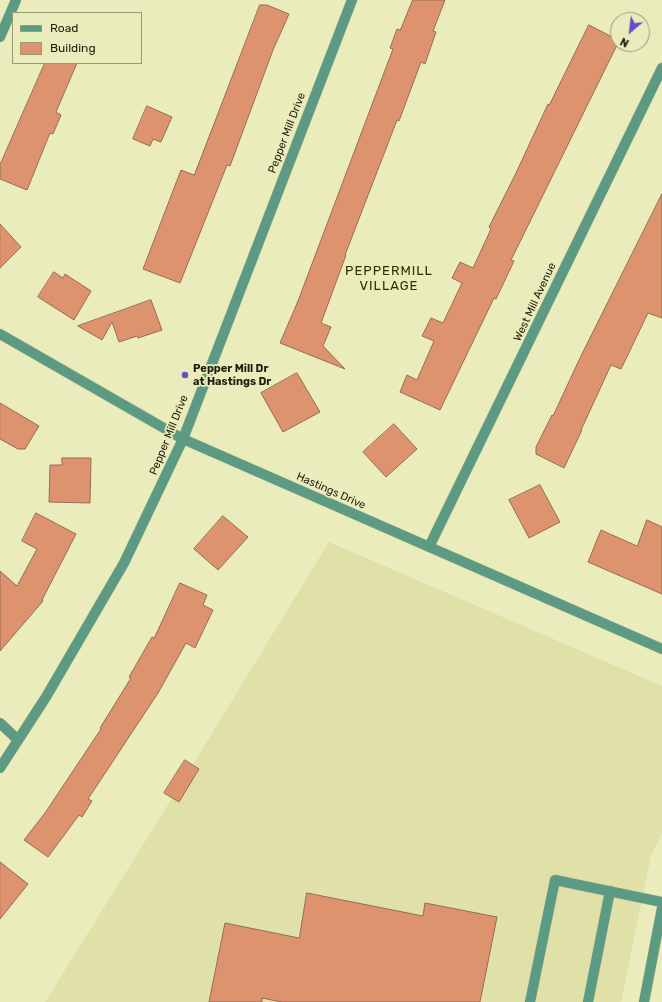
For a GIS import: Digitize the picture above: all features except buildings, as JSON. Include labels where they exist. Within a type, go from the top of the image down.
[{"type":"street","points":[[0,37],[16,0]]},
{"type":"street","name":"Pepper Mill Drive","points":[[0,768],[46,697],[124,563],[182,439],[352,0]]},
{"type":"street","name":"West Mill Avenue","points":[[429,547],[662,68]]},
{"type":"street","name":"Hastings Drive","points":[[0,334],[182,439],[662,649]]},
{"type":"street","points":[[0,723],[18,740]]},
{"type":"street","points":[[530,1002],[555,880],[662,902]]},
{"type":"street","points":[[588,1002],[610,891]]},
{"type":"street","points":[[644,1002],[662,908]]},
{"type":"shaded area","points":[[329,542],[662,686],[662,833],[651,856],[621,1002],[45,1002]]},
{"type":"place","name":"Pepper Mill Dr at Hastings Dr","points":[[185,375]]},
{"type":"district","name":"PEPPERMILL VILLAGE","points":[[389,278]]}]
